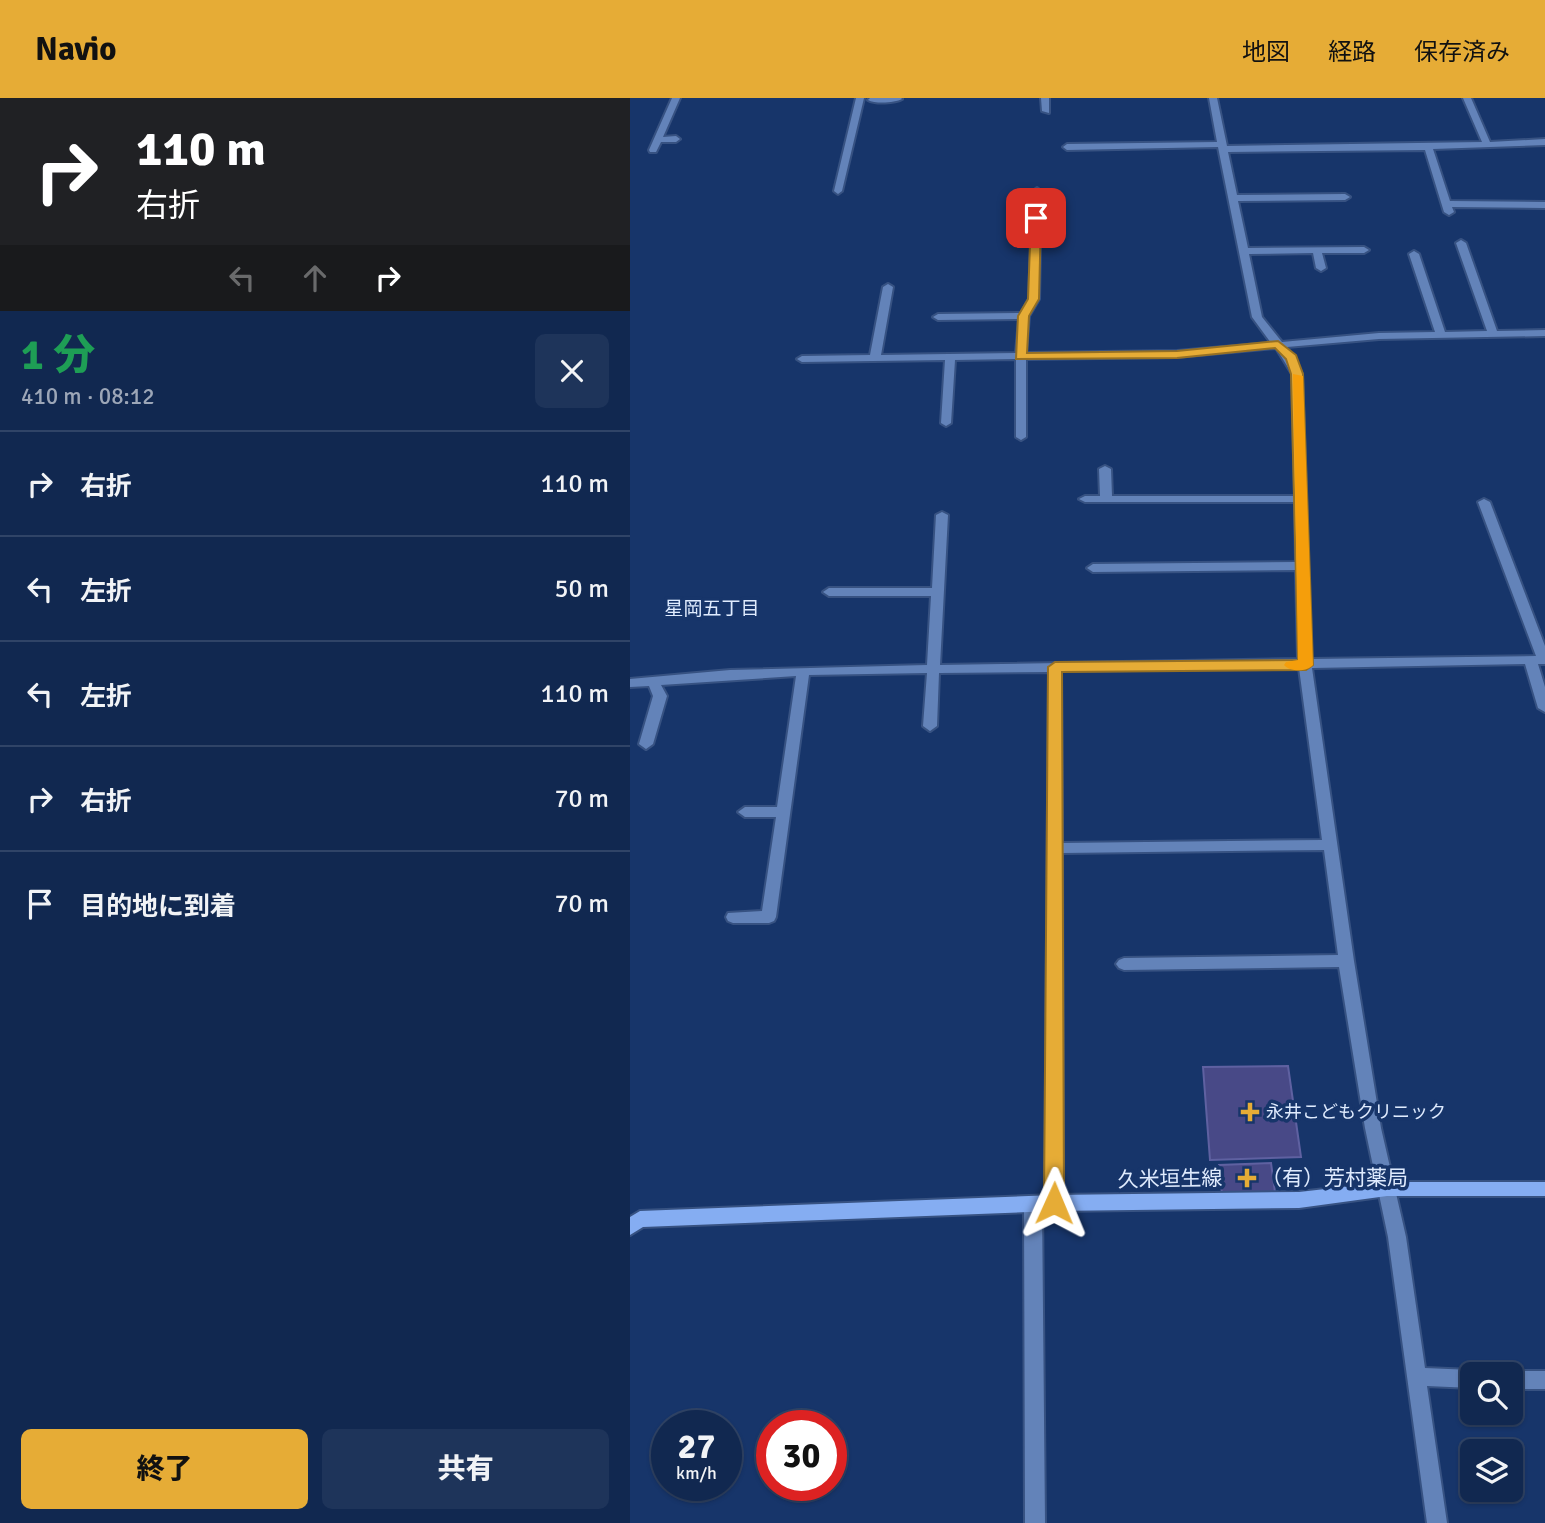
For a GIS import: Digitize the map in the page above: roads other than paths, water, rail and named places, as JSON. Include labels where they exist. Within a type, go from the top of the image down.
[{"type":"main road","name":"久米垣生線","points":[[630,1227],[640,1219],[1054,1203],[1299,1200],[1387,1189],[1545,1189]]},
{"type":"street","points":[[653,150],[676,98]]},
{"type":"street","points":[[838,191],[860,98]]},
{"type":"street","points":[[1045,98],[1046,111]]},
{"type":"street","points":[[1213,98],[1257,317],[1267,335],[1292,358],[1297,374],[1306,665],[1346,961],[1373,1128],[1387,1189],[1437,1523]]},
{"type":"street","points":[[1467,98],[1487,144]]},
{"type":"street","points":[[872,102],[898,99]]},
{"type":"street","points":[[658,140],[676,139]]},
{"type":"street","points":[[1068,147],[1427,147],[1545,142]]},
{"type":"street","points":[[1427,147],[1448,208],[1545,205]]},
{"type":"street","points":[[1021,438],[1021,356],[1024,316],[1034,299],[1037,191]]},
{"type":"street","points":[[1233,198],[1345,197]]},
{"type":"street","points":[[1461,243],[1493,334]]},
{"type":"street","points":[[1317,250],[1321,268]]},
{"type":"street","points":[[1243,251],[1364,250]]},
{"type":"street","points":[[1414,254],[1441,335]]},
{"type":"street","points":[[876,358],[888,287]]},
{"type":"street","points":[[937,317],[1024,316]]},
{"type":"street","points":[[802,359],[1177,354],[1379,336],[1545,333]]},
{"type":"street","points":[[946,423],[950,357]]},
{"type":"street","points":[[1105,469],[1106,499]]},
{"type":"street","points":[[1085,499],[1300,499]]},
{"type":"street","points":[[1484,502],[1539,660],[1545,708]]},
{"type":"street","points":[[930,726],[942,515]]},
{"type":"street","points":[[1093,568],[1303,566]]},
{"type":"street","points":[[829,592],[938,592]]},
{"type":"street","points":[[630,683],[803,671],[1539,660]]},
{"type":"street","points":[[1054,1203],[1055,667]]},
{"type":"street","points":[[733,917],[768,917],[803,671]]},
{"type":"street","points":[[646,744],[660,696],[653,681]]},
{"type":"street","points":[[745,812],[783,812]]},
{"type":"street","points":[[1055,848],[1330,845]]},
{"type":"street","points":[[1124,964],[1346,961]]},
{"type":"street","points":[[1032,1204],[1035,1523]]},
{"type":"street","points":[[1417,1377],[1460,1379]]},
{"type":"street","points":[[1523,1380],[1545,1380]]},
{"type":"place","name":"永井こどもクリニック","points":[[1250,1112]]},
{"type":"place","name":"（有）芳村薬局","points":[[1247,1178]]},
{"type":"district","name":"星岡五丁目","points":[[712,608]]}]
